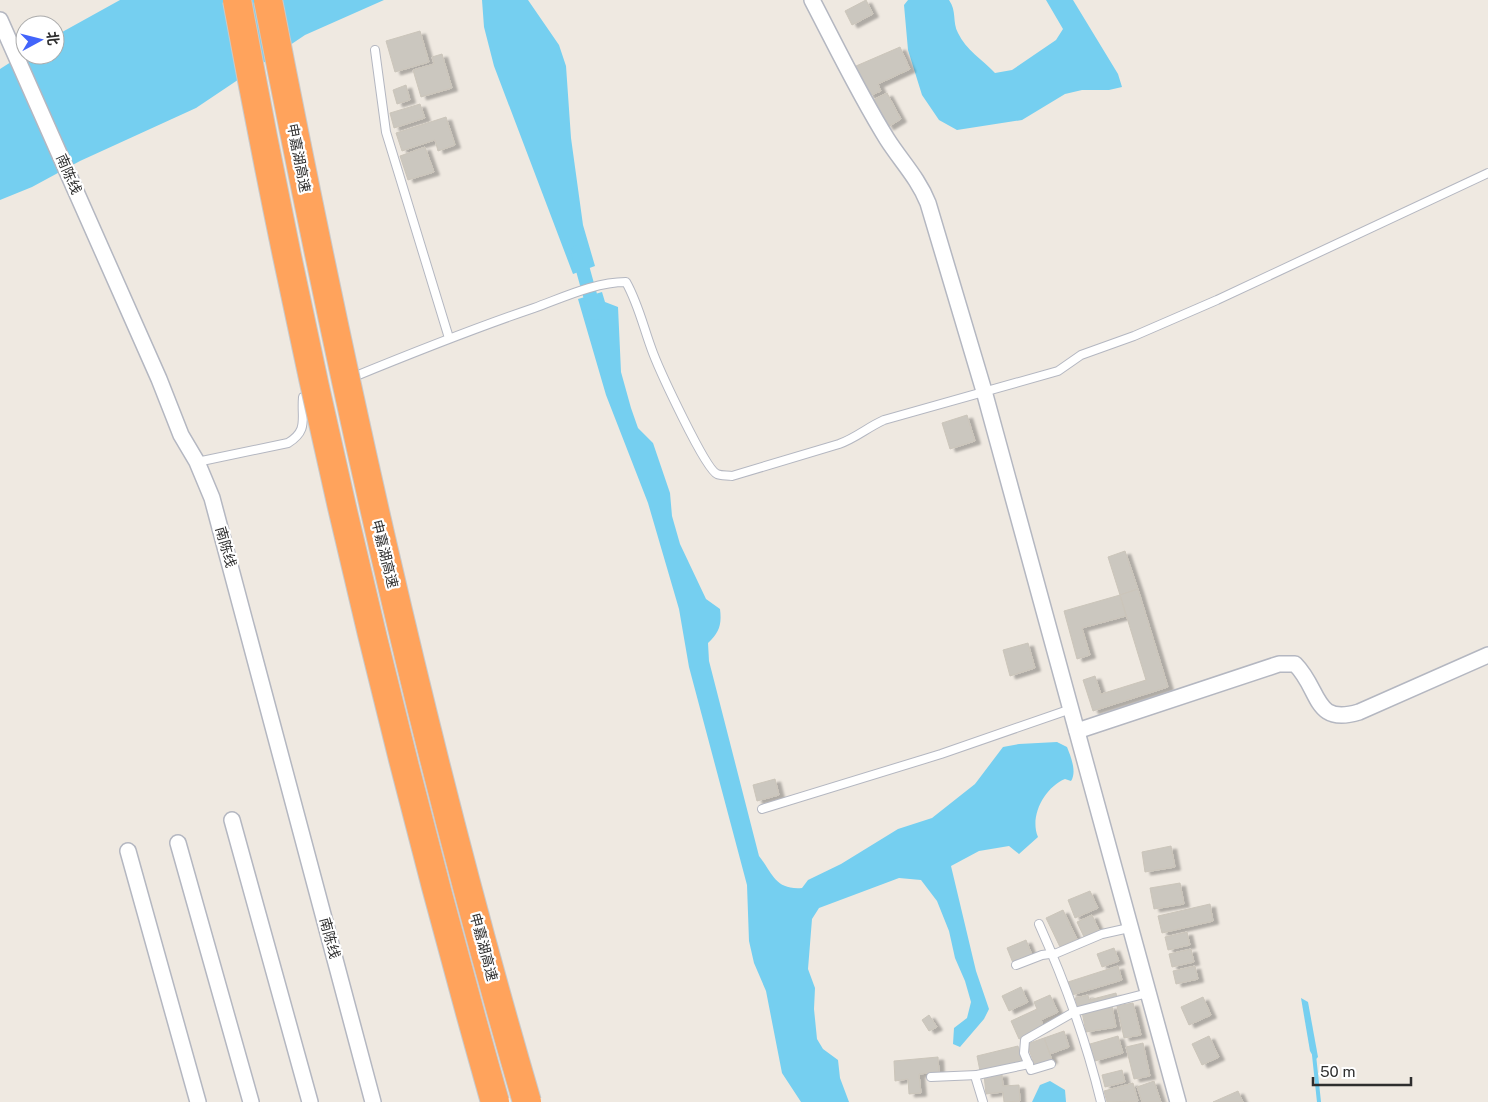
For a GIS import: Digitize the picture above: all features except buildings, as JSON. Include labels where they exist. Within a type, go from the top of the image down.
[{"type":"highway","points":[[237,0],[287,254],[348,537],[443,914],[495,1102]]},
{"type":"highway","name":"申嘉湖高速","points":[[268,0],[330,311],[378,528],[454,836],[527,1102]]},
{"type":"street","points":[[812,0],[871,113],[923,190],[984,391],[1030,567],[1071,709],[1129,928],[1178,1102]]},
{"type":"street","name":"南陈线","points":[[0,20],[159,379],[181,435],[198,462],[212,498],[373,1102]]},
{"type":"street","points":[[1077,731],[1279,664],[1296,664],[1306,675],[1322,707],[1332,716],[1344,717],[1488,655]]},
{"type":"street","points":[[232,820],[310,1102]]},
{"type":"street","points":[[178,843],[251,1102]]},
{"type":"street","points":[[128,851],[198,1102]]},
{"type":"lane","points":[[375,50],[386,132],[449,338]]},
{"type":"lane","points":[[338,383],[449,338],[574,294],[626,282],[653,354],[695,441],[711,469],[717,474],[732,476],[856,438],[884,420],[1058,371],[1081,355],[1134,336],[1217,300],[1488,172]]},
{"type":"lane","points":[[198,462],[288,443],[297,438],[303,429],[304,397],[321,390]]},
{"type":"lane","points":[[762,809],[941,754],[1071,709]]},
{"type":"lane","points":[[1039,924],[1074,1012],[1100,1102]]},
{"type":"lane","points":[[1016,966],[1102,934],[1129,928]]},
{"type":"lane","points":[[1051,1064],[1031,1070],[1024,1053],[1025,1040],[1074,1012],[1148,993]]},
{"type":"lane","points":[[932,1077],[978,1075],[1029,1064]]},
{"type":"lane","points":[[978,1075],[976,1079],[983,1102]]},
{"type":"water","points":[[120,0],[384,0],[305,35],[196,108],[80,161],[32,187],[0,200],[0,69],[15,59],[15,65],[65,65],[65,30]]},
{"type":"water","points":[[482,0],[528,0],[559,45],[566,66],[571,138],[583,225],[595,266],[573,274],[494,66],[484,27]]},
{"type":"water","points":[[908,0],[949,0],[953,8],[956,29],[961,39],[995,73],[1012,70],[1056,40],[1063,29],[1046,0],[1073,0],[1118,74],[1122,87],[1109,90],[1082,90],[1065,94],[1022,120],[957,130],[939,120],[922,95],[908,50],[904,5]]},
{"type":"water","points":[[602,292],[605,302],[618,307],[621,372],[638,428],[653,443],[670,493],[672,516],[680,544],[706,599],[720,609],[721,620],[719,628],[715,636],[708,643],[709,661],[759,856],[780,884],[793,888],[802,888],[808,880],[841,864],[898,829],[932,818],[975,784],[1003,747],[1019,744],[1057,742],[1067,747],[1072,760],[1073,777],[1071,781],[1065,779],[1051,788],[1045,795],[1037,812],[1036,829],[1038,837],[1019,854],[1009,846],[979,851],[951,866],[976,971],[989,1009],[984,1019],[960,1047],[953,1044],[954,1028],[967,1018],[971,1002],[965,981],[955,958],[949,931],[937,901],[921,880],[899,878],[819,908],[812,919],[808,969],[815,988],[814,1009],[817,1039],[823,1049],[838,1060],[840,1078],[849,1102],[801,1102],[782,1073],[766,991],[754,963],[749,941],[747,885],[689,667],[679,609],[648,503],[606,395],[578,299]]},
{"type":"water","points":[[1301,998],[1308,1002],[1318,1057],[1315,1060],[1310,1051]]},
{"type":"water","points":[[1050,1081],[1065,1090],[1066,1102],[1032,1102],[1040,1085]]},
{"type":"waterway","points":[[578,252],[595,313]]},
{"type":"waterway","points":[[1314,1055],[1319,1102]]}]
